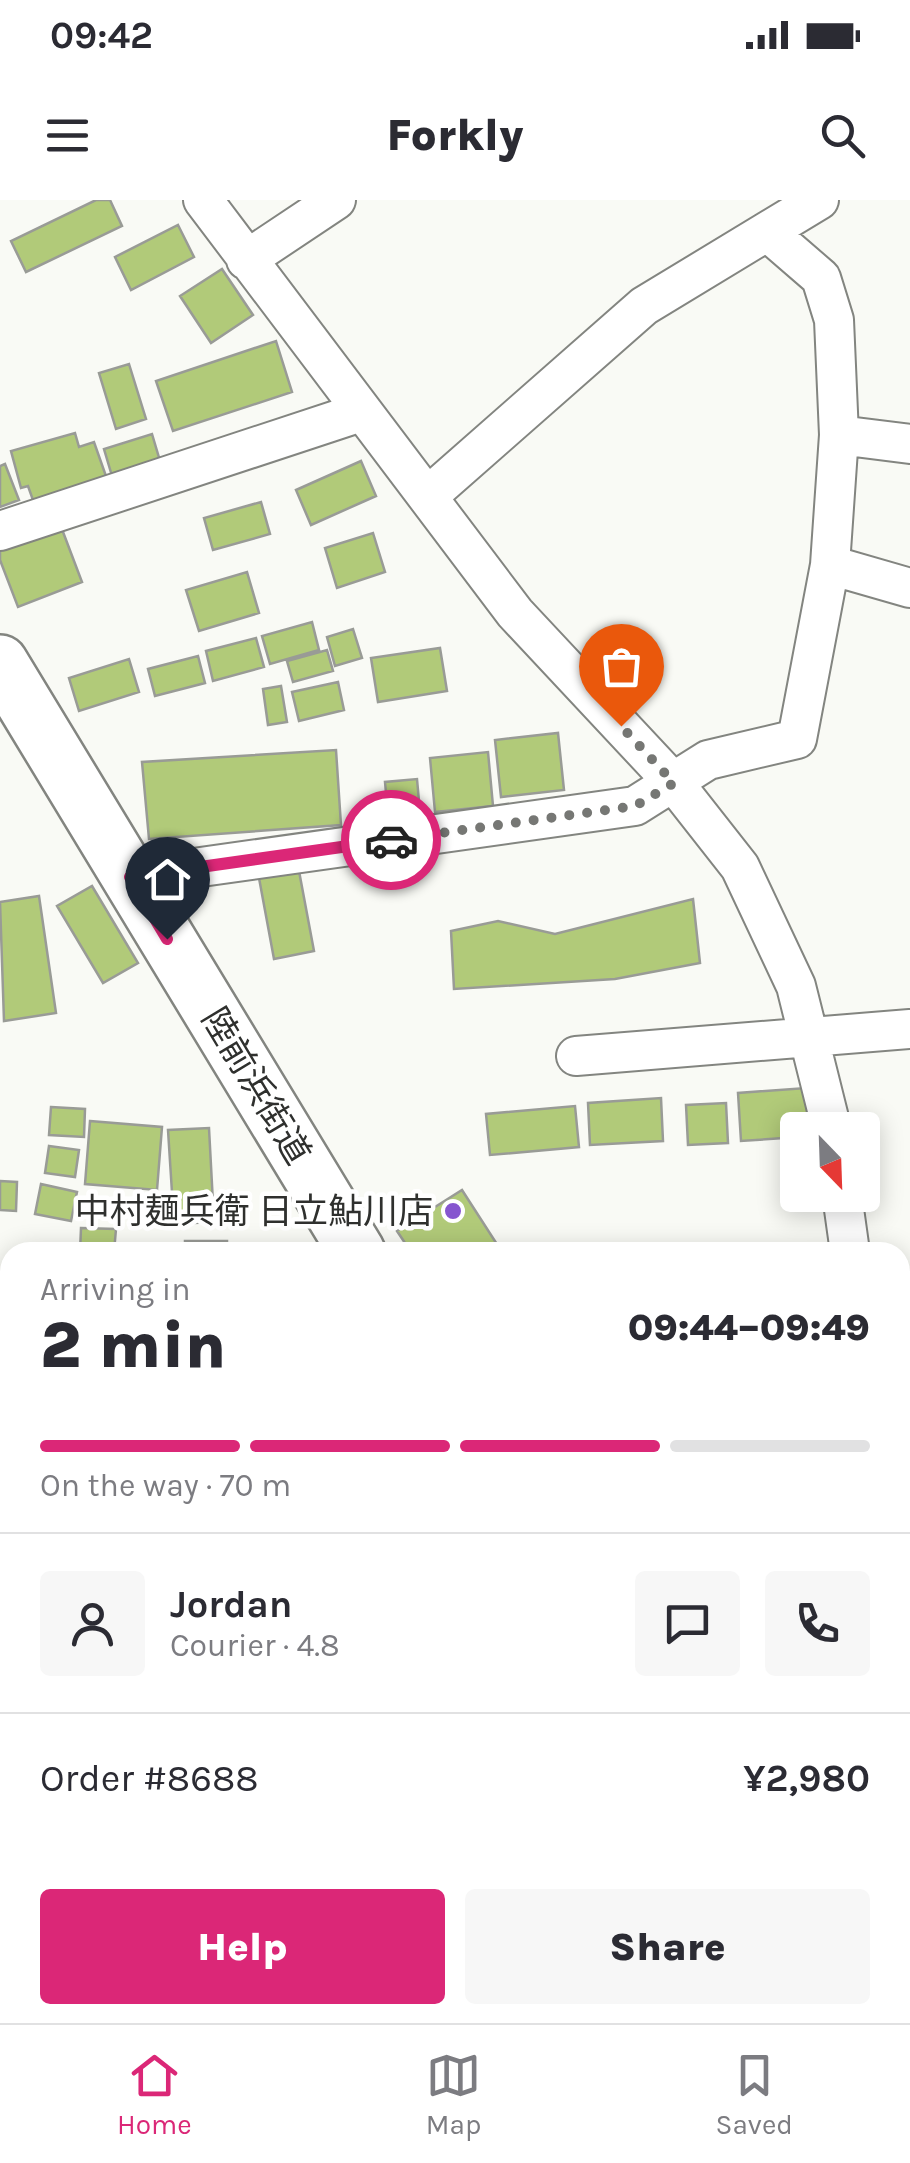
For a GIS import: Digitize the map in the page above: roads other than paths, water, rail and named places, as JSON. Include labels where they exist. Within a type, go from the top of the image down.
[{"type":"highway","name":"陸前浜街道","points":[[0,663],[351,1242]]},
{"type":"street","points":[[202,200],[515,613],[674,783],[740,867],[796,986],[828,1112]]},
{"type":"street","points":[[246,260],[336,200]]},
{"type":"street","points":[[428,496],[644,306],[692,273],[769,233],[819,200]]},
{"type":"street","points":[[130,877],[635,806],[708,760],[798,739],[830,565],[839,435],[834,320],[821,278],[769,233]]},
{"type":"street","points":[[0,530],[361,412]]},
{"type":"street","points":[[839,435],[910,444]]},
{"type":"street","points":[[830,565],[910,588]]},
{"type":"street","points":[[576,1056],[810,1034],[910,1029]]},
{"type":"street","points":[[844,1212],[849,1242]]},
{"type":"place","name":"中村麺兵衛 日立鮎川店","points":[[453,1211]]}]
